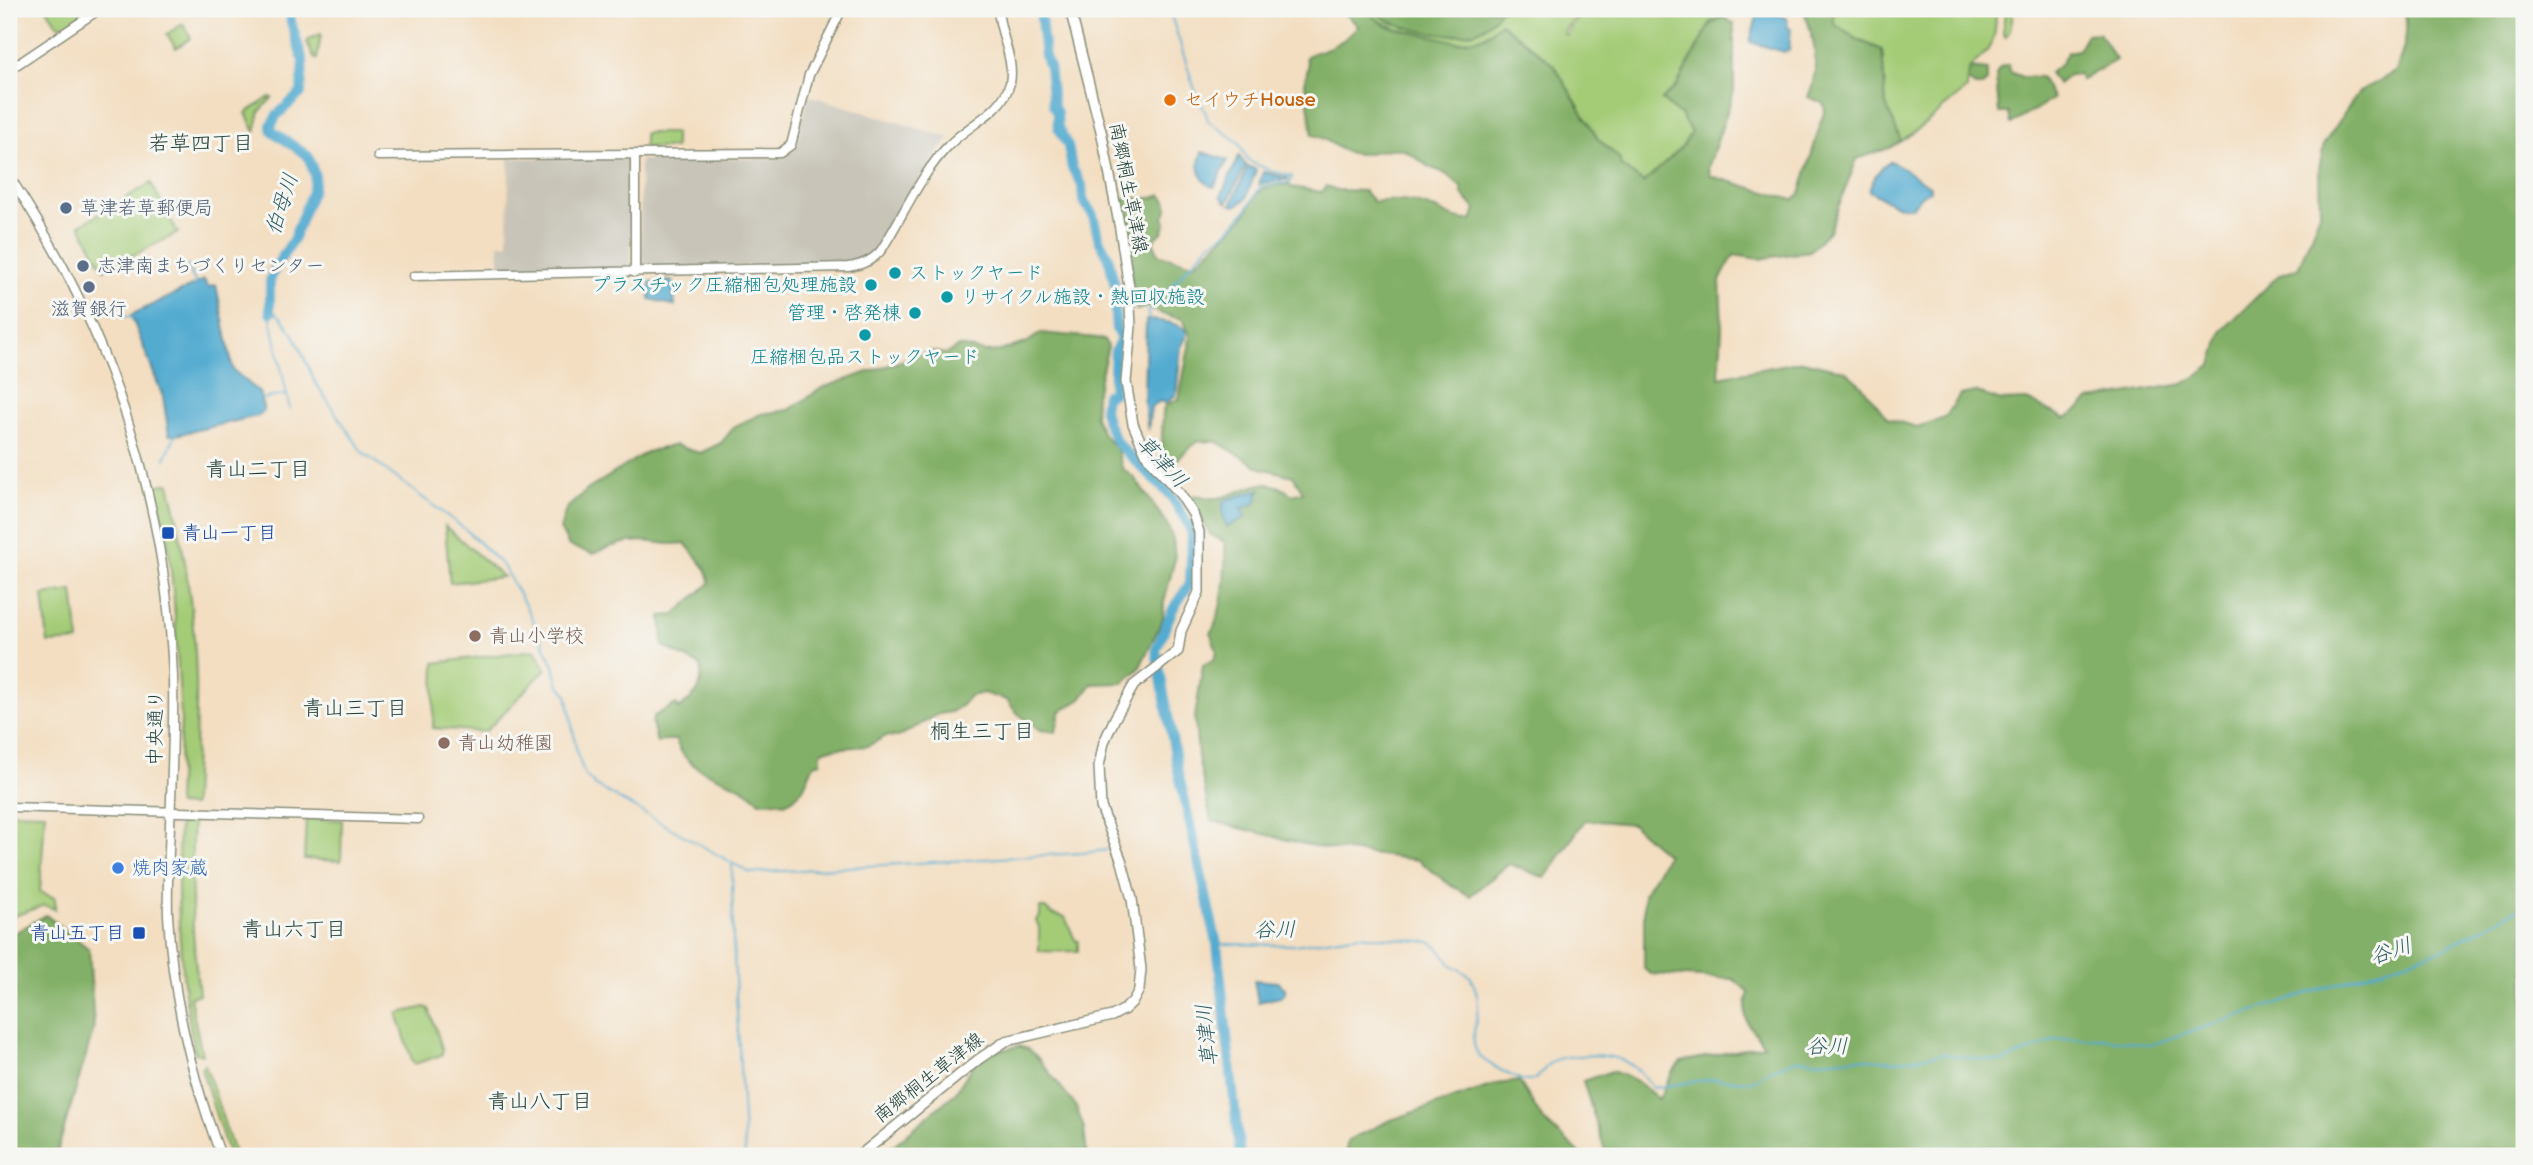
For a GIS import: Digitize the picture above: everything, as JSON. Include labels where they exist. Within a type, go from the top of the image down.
[{"type":"main road","name":"南郷桐生草津線","points":[[859,1156],[979,1059],[1006,1041],[1112,1016],[1125,1009],[1139,990],[1141,969],[1134,911],[1122,862],[1101,807],[1099,775],[1104,742],[1134,685],[1178,651],[1181,631],[1199,592],[1199,532],[1193,514],[1180,494],[1147,456],[1133,424],[1126,382],[1131,326],[1120,229],[1102,135],[1069,9]]},
{"type":"street","points":[[9,70],[100,9]]},
{"type":"street","points":[[378,156],[773,154],[787,149],[792,140],[809,75],[842,9]]},
{"type":"street","points":[[414,276],[848,267],[872,259],[882,249],[945,149],[996,106],[1007,93],[1011,69],[998,9]]},
{"type":"street","points":[[635,155],[635,273]]},
{"type":"street","name":"中央通り","points":[[9,176],[48,237],[83,307],[119,391],[146,482],[160,547],[173,677],[168,912],[174,976],[190,1063],[221,1156]]},
{"type":"street","points":[[9,807],[418,819]]},
{"type":"shaded area","points":[[808,95],[950,138],[935,156],[875,251],[866,258],[852,262],[641,270],[640,160],[777,158],[790,152],[798,142]]},
{"type":"shaded area","points":[[509,158],[631,159],[631,271],[499,271],[499,244],[508,244]]},
{"type":"green space","points":[[47,9],[88,10],[65,26],[57,24]]},
{"type":"green space","points":[[1341,9],[1363,9],[1386,26],[1458,42],[1484,37],[1501,23],[1554,65],[1598,139],[1619,158],[1621,166],[1644,183],[1683,146],[1691,132],[1681,116],[1662,100],[1676,87],[1710,25],[1723,17],[1734,24],[1734,91],[1708,168],[1711,176],[1793,200],[1800,194],[1825,109],[1823,103],[1808,97],[1814,75],[1815,53],[1803,9],[1833,9],[1834,24],[1858,40],[1882,50],[1886,105],[1901,141],[1857,159],[1829,231],[1810,251],[1759,259],[1734,255],[1720,280],[1722,328],[1719,377],[1803,361],[1845,371],[1861,385],[1888,419],[1917,427],[1945,418],[1960,395],[1976,392],[2001,401],[2027,400],[2066,419],[2090,400],[2183,384],[2200,374],[2212,365],[2222,331],[2280,274],[2298,268],[2320,213],[2319,169],[2324,144],[2358,93],[2396,71],[2406,32],[2403,9],[2524,9],[2524,1156],[1598,1156],[1605,1151],[1583,1081],[1612,1071],[1635,1080],[1659,1099],[1673,1071],[1681,1062],[1764,1045],[1747,1021],[1749,992],[1733,979],[1651,974],[1644,969],[1644,894],[1667,855],[1632,824],[1585,820],[1545,878],[1509,864],[1470,896],[1446,882],[1418,860],[1316,847],[1211,821],[1198,757],[1195,717],[1203,665],[1214,660],[1217,651],[1211,634],[1223,589],[1225,542],[1210,534],[1191,496],[1218,498],[1263,484],[1272,484],[1292,495],[1303,492],[1293,476],[1261,468],[1217,442],[1198,441],[1167,468],[1161,461],[1163,411],[1165,405],[1179,399],[1190,336],[1183,319],[1148,307],[1136,310],[1121,198],[1151,198],[1161,195],[1167,206],[1163,218],[1166,222],[1163,231],[1153,241],[1159,255],[1194,264],[1243,217],[1259,192],[1272,185],[1289,184],[1291,187],[1322,192],[1326,186],[1337,190],[1364,191],[1374,202],[1413,202],[1457,219],[1472,220],[1476,210],[1462,194],[1461,187],[1408,152],[1396,149],[1354,153],[1313,135],[1305,83],[1308,67],[1306,57],[1338,43],[1358,26]]},
{"type":"green space","points":[[1363,9],[1370,9],[1392,23],[1454,35],[1484,28],[1501,9],[1544,9],[1576,16],[1563,32],[1566,35],[1583,9],[1722,11],[1719,18],[1711,22],[1676,87],[1662,100],[1681,116],[1691,132],[1683,146],[1644,183],[1621,166],[1619,158],[1598,139],[1554,65],[1501,23],[1477,39],[1447,41],[1399,29]]},
{"type":"green space","points":[[1370,9],[1501,9],[1491,22],[1477,31],[1451,34],[1406,27]]},
{"type":"green space","points":[[1833,9],[1996,9],[1995,34],[1988,49],[1970,71],[1967,89],[1901,141],[1886,105],[1882,50],[1858,40],[1834,24]]},
{"type":"green space","points":[[2005,9],[2014,9],[2006,37],[2003,34]]},
{"type":"green space","points":[[183,24],[191,38],[176,48],[167,34]]},
{"type":"green space","points":[[2099,33],[2116,60],[2081,80],[2078,74],[2069,75],[2058,84],[2049,73],[2060,65],[2068,52],[2078,50],[2087,34]]},
{"type":"green space","points":[[321,34],[317,59],[307,43],[309,39]]},
{"type":"green space","points":[[2008,65],[2010,72],[2022,77],[2041,77],[2053,99],[2011,124],[2009,113],[1999,113],[1996,75],[2000,68]]},
{"type":"green space","points":[[1970,68],[1987,70],[1987,82],[1982,86],[1975,86],[1967,80]]},
{"type":"green space","points":[[272,98],[260,111],[255,132],[246,113]]},
{"type":"green space","points":[[644,133],[675,133],[675,148],[644,148]]},
{"type":"green space","points":[[151,183],[178,233],[104,270],[80,225]]},
{"type":"green space","points":[[1041,333],[1097,338],[1104,340],[1108,346],[1096,395],[1095,417],[1103,434],[1117,449],[1122,468],[1135,479],[1167,524],[1173,539],[1175,559],[1164,602],[1163,619],[1139,669],[1123,683],[1092,684],[1081,699],[1060,712],[1056,732],[1040,730],[1016,712],[1007,700],[983,693],[970,696],[951,712],[939,714],[898,737],[886,736],[868,746],[827,749],[821,752],[821,762],[814,764],[800,792],[784,803],[760,802],[738,786],[701,770],[682,753],[676,740],[657,743],[652,723],[654,716],[676,704],[679,709],[698,691],[701,674],[701,666],[663,646],[661,616],[674,615],[710,583],[706,569],[685,543],[629,542],[593,554],[569,546],[560,529],[566,509],[587,490],[647,452],[675,445],[700,453],[721,443],[735,426],[761,414],[789,410],[822,388],[930,351],[946,354],[958,347],[964,347],[984,352],[1000,351],[1026,343]]},
{"type":"green space","points":[[169,483],[187,579],[195,652],[193,806],[178,805],[177,800],[181,719],[174,600],[168,542],[155,486]]},
{"type":"green space","points":[[445,526],[503,577],[450,583]]},
{"type":"green space","points":[[73,591],[79,641],[48,643],[43,595]]},
{"type":"green space","points":[[535,650],[546,669],[485,732],[433,728],[435,663]]},
{"type":"green space","points":[[9,812],[45,813],[40,892],[55,898],[55,909],[44,905],[9,918]]},
{"type":"green space","points":[[182,818],[193,819],[192,906],[199,994],[190,997],[202,1055],[195,1053],[182,967],[178,883],[179,824]]},
{"type":"green space","points":[[306,819],[342,820],[341,861],[304,859]]},
{"type":"green space","points":[[1040,908],[1065,917],[1075,940],[1078,941],[1078,951],[1039,951],[1039,927],[1036,920],[1040,916]]},
{"type":"green space","points":[[46,915],[89,949],[94,1028],[56,1156],[9,1156],[9,936]]},
{"type":"green space","points":[[425,1007],[429,1009],[443,1051],[441,1055],[415,1064],[398,1016],[399,1013]]},
{"type":"green space","points":[[1018,1046],[1028,1049],[1037,1057],[1075,1105],[1084,1128],[1087,1156],[881,1156],[954,1094],[980,1055]]},
{"type":"green space","points":[[205,1064],[235,1156],[229,1156],[201,1068]]},
{"type":"green space","points":[[1519,1081],[1543,1120],[1583,1156],[1345,1156],[1348,1140],[1391,1120],[1497,1084]]},
{"type":"water","points":[[1759,9],[1787,18],[1788,28],[1791,29],[1789,50],[1784,52],[1750,42]]},
{"type":"water","points":[[1202,152],[1228,160],[1214,187],[1205,182],[1200,173]]},
{"type":"water","points":[[1239,156],[1246,165],[1227,203],[1221,196]]},
{"type":"water","points":[[1891,161],[1930,186],[1930,191],[1921,196],[1912,207],[1895,205],[1869,191],[1877,173]]},
{"type":"water","points":[[1248,166],[1256,170],[1246,199],[1236,206],[1231,205]]},
{"type":"water","points":[[1263,172],[1288,178],[1289,179],[1259,184]]},
{"type":"water","points":[[204,280],[208,287],[216,285],[233,370],[259,392],[264,411],[257,416],[169,435],[163,397],[131,315]]},
{"type":"water","points":[[673,281],[675,306],[650,299],[650,282]]},
{"type":"water","points":[[1146,320],[1167,322],[1186,330],[1181,347],[1176,395],[1165,403],[1160,401],[1151,407],[1148,431],[1144,400]]},
{"type":"water","points":[[1262,489],[1257,493],[1258,499],[1252,505],[1242,508],[1246,517],[1227,527],[1223,515],[1223,501]]},
{"type":"water","points":[[1254,980],[1277,982],[1285,988],[1285,993],[1280,997],[1258,1002]]},
{"type":"waterway","name":"伯母川","points":[[270,313],[270,281],[293,240],[313,189],[315,176],[308,156],[272,131],[271,126],[277,115],[301,93],[303,61],[291,22],[290,9]]},
{"type":"waterway","name":"草津川","points":[[1040,9],[1045,57],[1049,66],[1058,127],[1068,146],[1072,168],[1082,185],[1083,200],[1093,215],[1099,240],[1108,256],[1117,295],[1116,329],[1121,340],[1115,350],[1113,393],[1106,395],[1104,410],[1107,422],[1117,443],[1171,496],[1192,535],[1190,583],[1173,609],[1156,650],[1178,771],[1217,944],[1240,1156]]},
{"type":"waterway","points":[[1150,321],[1147,313],[1210,243],[1227,232],[1246,210],[1260,187],[1291,182],[1292,176],[1253,163],[1247,159],[1238,142],[1208,121],[1196,94],[1169,9]]},
{"type":"waterway","points":[[187,265],[196,284]]},
{"type":"waterway","name":"伯母川","points":[[268,270],[275,268]]},
{"type":"waterway","points":[[109,312],[132,318]]},
{"type":"waterway","points":[[290,410],[270,313],[281,317],[294,335],[315,382],[362,452],[466,530],[503,566],[529,612],[554,666],[558,683],[567,694],[577,754],[585,775],[596,786],[750,873],[1107,850]]},
{"type":"waterway","points":[[262,399],[285,395]]},
{"type":"waterway","points":[[165,459],[175,435]]},
{"type":"waterway","points":[[732,864],[733,939],[745,1156]]},
{"type":"waterway","name":"谷川","points":[[1217,944],[1295,945],[1359,935],[1430,942],[1437,946],[1452,965],[1470,976],[1478,1001],[1475,1048],[1487,1062],[1510,1075],[1529,1081],[1537,1078],[1550,1063],[1559,1059],[1591,1055],[1612,1057],[1638,1070],[1652,1088],[1712,1079],[1754,1081],[1767,1071],[1799,1059],[1819,1061],[1855,1058],[1895,1061],[1942,1054],[2002,1062],[2058,1039],[2103,1038],[2150,1045],[2443,949],[2524,906]]},
{"type":"place","name":"セイウチHouse","points":[[1170,100]]},
{"type":"place","name":"草津若草郵便局","points":[[66,208]]},
{"type":"place","name":"志津南まちづくりセンター","points":[[83,266]]},
{"type":"place","name":"ストックヤード","points":[[895,273]]},
{"type":"place","name":"プラスチック圧縮梱包処理施設","points":[[871,285]]},
{"type":"place","name":"滋賀銀行","points":[[89,287]]},
{"type":"place","name":"リサイクル施設・熱回収施設","points":[[947,297]]},
{"type":"place","name":"管理・啓発棟","points":[[915,313]]},
{"type":"place","name":"圧縮梱包品ストックヤード","points":[[865,335]]},
{"type":"place","name":"青山一丁目","points":[[168,533]]},
{"type":"place","name":"青山小学校","points":[[475,636]]},
{"type":"place","name":"青山幼稚園","points":[[444,743]]},
{"type":"place","name":"焼肉家蔵","points":[[118,868]]},
{"type":"place","name":"青山五丁目","points":[[139,933]]},
{"type":"district","name":"若草四丁目","points":[[201,143]]},
{"type":"district","name":"青山二丁目","points":[[258,469]]},
{"type":"district","name":"青山三丁目","points":[[355,708]]},
{"type":"district","name":"桐生三丁目","points":[[982,731]]},
{"type":"district","name":"青山六丁目","points":[[294,929]]},
{"type":"district","name":"青山八丁目","points":[[540,1101]]}]
